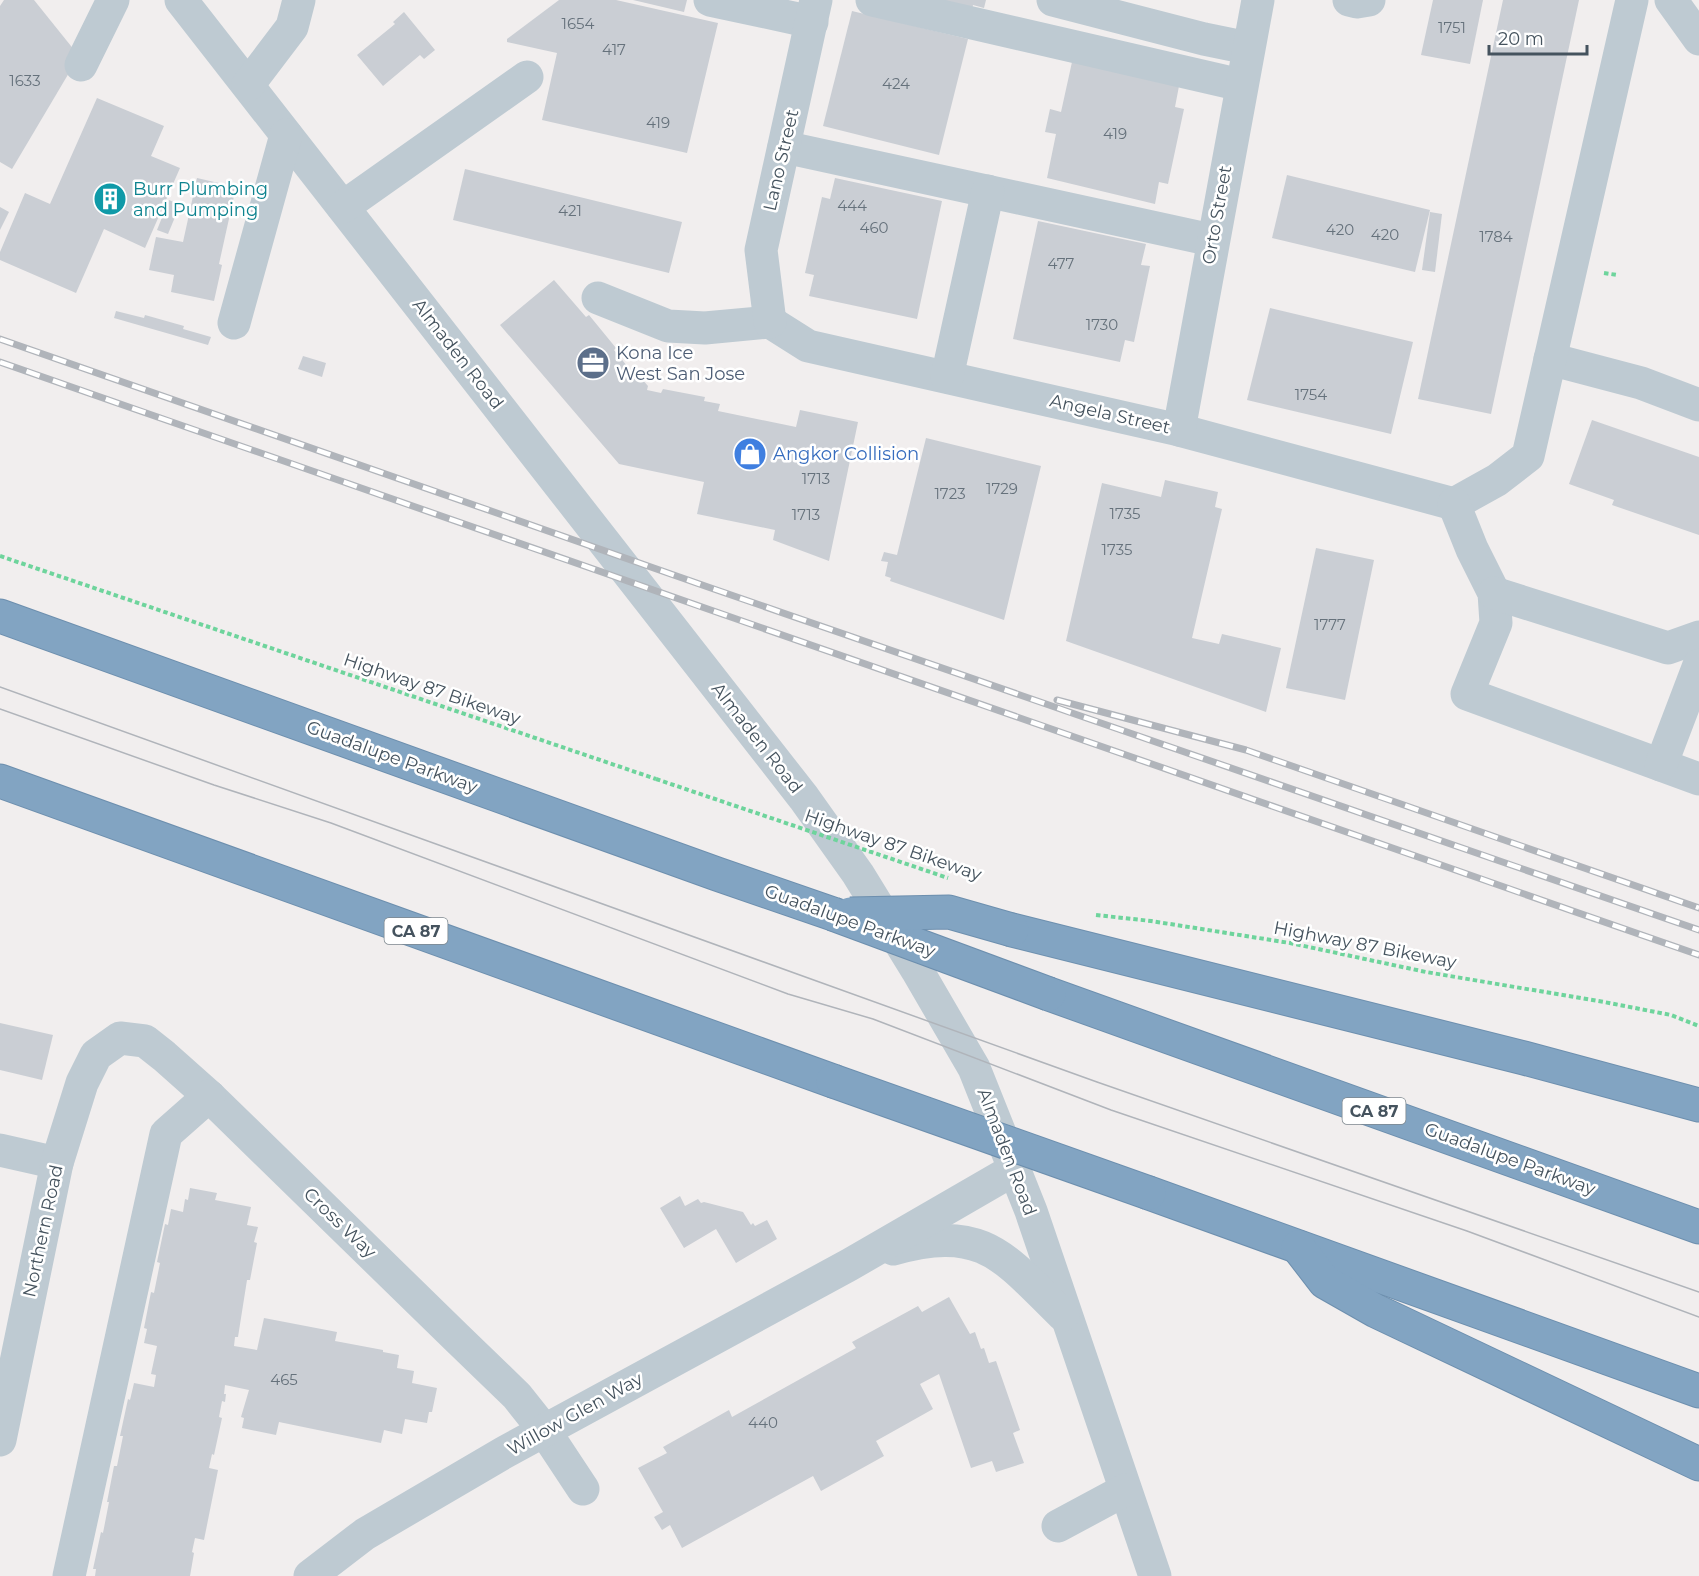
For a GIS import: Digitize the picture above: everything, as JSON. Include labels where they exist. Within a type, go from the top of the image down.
[{"type":"highway","name":"Guadalupe Parkway","points":[[0,616],[1699,1227]]},
{"type":"highway","name":"CA 87","points":[[0,781],[833,1082],[1699,1391]]},
{"type":"highway","points":[[833,914],[949,912],[1012,930],[1524,1058],[1699,1105]]},
{"type":"highway","points":[[1298,1247],[1326,1282],[1376,1311],[1699,1464]]},
{"type":"street","points":[[81,66],[113,0]]},
{"type":"street","name":"Almaden Road","points":[[181,0],[804,798],[858,874],[974,1068],[1015,1169],[1155,1576]]},
{"type":"street","points":[[248,85],[292,27],[299,0]]},
{"type":"street","points":[[710,0],[814,11]]},
{"type":"street","points":[[873,0],[1241,86]]},
{"type":"street","points":[[1053,0],[1248,48]]},
{"type":"street","name":"Orto Street","points":[[1179,430],[1212,240],[1258,0]]},
{"type":"street","points":[[1349,0],[1358,2],[1369,0]]},
{"type":"street","points":[[1632,0],[1528,456],[1497,480],[1454,504],[1472,549],[1494,593],[1496,623],[1467,694],[1699,779]]},
{"type":"street","points":[[1671,0],[1699,39]]},
{"type":"street","name":"Lano Street","points":[[770,322],[761,250],[814,11]]},
{"type":"street","points":[[343,207],[527,77]]},
{"type":"street","points":[[234,323],[286,135]]},
{"type":"street","points":[[784,147],[1212,240]]},
{"type":"street","points":[[947,377],[988,190]]},
{"type":"street","points":[[598,298],[668,326],[705,328],[770,322]]},
{"type":"street","name":"Angela Street","points":[[770,322],[808,346],[1179,430],[1454,504]]},
{"type":"street","points":[[1550,360],[1641,383],[1699,405]]},
{"type":"street","points":[[1494,593],[1668,648],[1699,637]]},
{"type":"street","points":[[1661,765],[1699,665]]},
{"type":"street","name":"Cross Way","points":[[120,1038],[145,1041],[209,1096],[510,1388],[544,1430],[583,1488]]},
{"type":"street","name":"Northern Road","points":[[0,1440],[57,1163],[82,1083],[96,1056],[120,1038]]},
{"type":"street","points":[[69,1576],[166,1134],[209,1096]]},
{"type":"street","points":[[0,1150],[57,1163]]},
{"type":"street","name":"Willow Glen Way","points":[[310,1576],[365,1534],[544,1430],[849,1264],[1015,1169]]},
{"type":"street","name":"Willow Glen Way","points":[[849,1264],[894,1249],[941,1240],[980,1246],[997,1254],[1018,1270],[1067,1319]]},
{"type":"street","points":[[1058,1526],[1125,1490]]},
{"type":"path","name":"Highway 87 Bikeway","points":[[0,556],[957,881]]},
{"type":"path","name":"Highway 87 Bikeway","points":[[1085,913],[1290,943],[1426,972],[1671,1015],[1699,1026]]},
{"type":"building","points":[[4,0],[34,0],[79,56],[12,169],[0,162],[0,6]]},
{"type":"building","points":[[559,0],[616,0],[718,23],[687,153],[542,120],[557,53],[507,42],[507,39]]},
{"type":"building","points":[[633,0],[687,0],[684,12]]},
{"type":"building","points":[[934,0],[986,0],[984,8],[973,5],[972,10]]},
{"type":"building","points":[[1433,0],[1483,0],[1470,64],[1421,55]]},
{"type":"building","points":[[1503,0],[1579,0],[1491,414],[1418,399]]},
{"type":"building","points":[[852,11],[968,39],[939,155],[823,126]]},
{"type":"building","points":[[404,12],[435,50],[424,59],[420,55],[383,86],[357,55],[395,24],[393,22]]},
{"type":"building","points":[[1072,62],[1179,86],[1175,107],[1184,109],[1168,184],[1159,182],[1155,204],[1047,178],[1056,134],[1045,132],[1050,109],[1061,112]]},
{"type":"building","name":"Burr Plumbing and Pumping","points":[[97,98],[164,126],[151,156],[180,168],[145,248],[104,229],[76,293],[0,260],[0,252],[25,193],[50,204]]},
{"type":"building","points":[[465,169],[682,222],[669,273],[453,220]]},
{"type":"building","points":[[1287,175],[1430,210],[1415,272],[1272,238]]},
{"type":"building","points":[[197,178],[236,187],[219,264],[222,265],[214,301],[171,292],[174,275],[149,270],[156,237],[183,242]]},
{"type":"building","points":[[835,178],[942,201],[917,319],[809,296],[814,275],[805,273],[822,197],[830,199]]},
{"type":"building","points":[[169,200],[180,205],[168,234],[157,230]]},
{"type":"building","points":[[0,207],[9,212],[0,230]]},
{"type":"building","points":[[1430,212],[1442,214],[1435,272],[1422,270]]},
{"type":"building","points":[[1038,221],[1146,244],[1141,265],[1150,266],[1134,342],[1125,340],[1120,362],[1013,339]]},
{"type":"building","points":[[554,280],[586,317],[589,315],[632,372],[634,370],[648,386],[647,390],[661,393],[663,389],[705,397],[704,401],[720,404],[718,411],[796,427],[800,410],[858,422],[829,561],[773,540],[775,530],[697,514],[704,482],[619,464],[500,325]]},
{"type":"building","points":[[1270,308],[1413,342],[1391,434],[1247,400]]},
{"type":"building","points":[[116,311],[144,318],[145,315],[184,326],[183,329],[211,337],[208,345],[114,318]]},
{"type":"building","points":[[303,356],[326,363],[322,377],[298,369]]},
{"type":"building","points":[[1592,420],[1699,457],[1699,535],[1612,505],[1614,500],[1569,484]]},
{"type":"building","points":[[926,438],[1041,466],[1004,620],[890,581],[891,578],[885,576],[888,562],[881,561],[884,552],[897,555]]},
{"type":"building","points":[[1165,480],[1218,492],[1215,507],[1222,509],[1192,638],[1219,644],[1222,634],[1281,648],[1266,712],[1066,641],[1102,483],[1161,497]]},
{"type":"building","points":[[1316,548],[1374,560],[1345,700],[1286,688]]},
{"type":"building","points":[[0,1023],[53,1035],[42,1080],[0,1070]]},
{"type":"building","points":[[190,1188],[217,1193],[215,1200],[251,1207],[247,1225],[258,1227],[250,1280],[247,1280],[238,1337],[235,1337],[234,1346],[257,1350],[264,1318],[337,1332],[335,1341],[399,1355],[397,1368],[414,1371],[412,1383],[437,1388],[432,1412],[429,1412],[427,1423],[405,1419],[402,1434],[384,1430],[381,1443],[279,1422],[276,1435],[242,1428],[244,1418],[241,1417],[249,1390],[225,1385],[225,1402],[222,1401],[219,1417],[222,1418],[209,1468],[218,1470],[204,1540],[195,1538],[190,1576],[95,1576],[96,1569],[93,1569],[101,1532],[103,1533],[114,1466],[117,1466],[123,1436],[120,1436],[128,1399],[130,1400],[134,1383],[154,1387],[156,1375],[151,1374],[157,1346],[144,1343],[147,1329],[144,1328],[151,1292],[154,1293],[160,1263],[157,1262],[165,1224],[168,1225],[171,1209],[183,1212]]},
{"type":"building","points":[[680,1196],[685,1206],[698,1199],[701,1203],[743,1212],[751,1225],[753,1223],[755,1226],[767,1220],[777,1239],[736,1263],[716,1229],[684,1248],[660,1208]]},
{"type":"building","points":[[949,1297],[970,1334],[975,1332],[989,1363],[996,1361],[1020,1430],[1013,1433],[1024,1463],[996,1472],[992,1461],[971,1468],[939,1374],[920,1384],[933,1409],[876,1441],[884,1456],[821,1491],[813,1476],[682,1548],[670,1525],[662,1530],[654,1517],[663,1512],[638,1468],[667,1453],[663,1447],[729,1410],[732,1417],[856,1348],[852,1342],[918,1306],[922,1312]]},
{"type":"tram line","points":[[0,687],[1097,1082],[1699,1292]]},
{"type":"tram line","points":[[0,709],[214,785],[331,823],[788,994],[873,1019],[1111,1110],[1467,1231],[1699,1317]]},
{"type":"railway","points":[[0,339],[1699,930]]},
{"type":"railway","points":[[0,362],[1699,955]]},
{"type":"railway","points":[[1057,700],[1246,750],[1699,908]]},
{"type":"place","name":"Burr Plumbing and Pumping","points":[[110,199]]},
{"type":"place","name":"Kona Ice West San Jose","points":[[593,363]]},
{"type":"place","name":"Angkor Collision","points":[[750,454]]}]
